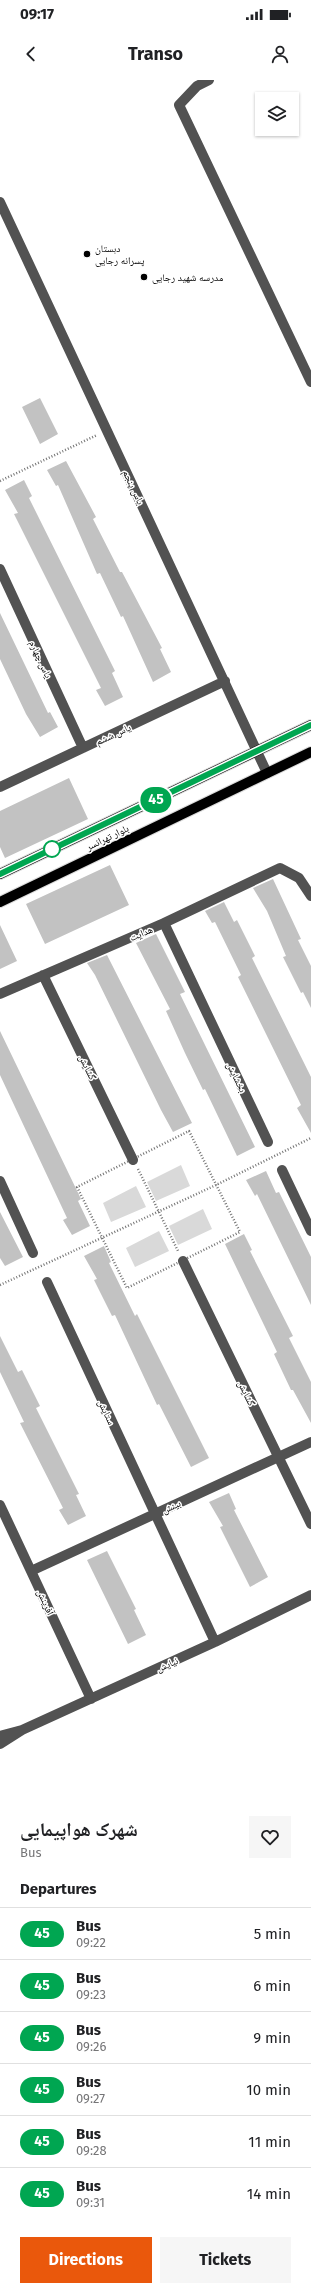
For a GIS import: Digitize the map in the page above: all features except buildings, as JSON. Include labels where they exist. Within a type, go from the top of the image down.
[{"type":"main road","name":"بلوار تهرانسر","points":[[0,874],[311,725]]},
{"type":"main road","name":"بلوار تهرانسر","points":[[0,902],[311,752]]},
{"type":"street","points":[[209,80],[197,86],[179,105],[311,382]]},
{"type":"street","name":"یاس پنجم","points":[[0,202],[108,430],[267,773]]},
{"type":"street","name":"یاس چهارم","points":[[0,570],[83,748]]},
{"type":"street","name":"یاس ششم","points":[[0,787],[225,681]]},
{"type":"street","name":"هدایت","points":[[0,994],[164,923],[280,868],[299,878],[311,896]]},
{"type":"street","name":"بخشایش","points":[[164,923],[268,1142]]},
{"type":"street","name":"گشایش","points":[[43,975],[133,1160]]},
{"type":"street","points":[[282,1170],[311,1231]]},
{"type":"street","points":[[0,1181],[33,1253]]},
{"type":"street","name":"گشایش","points":[[182,1261],[311,1524]]},
{"type":"street","name":"ستایش","points":[[47,1282],[215,1642]]},
{"type":"street","name":"بینش","points":[[31,1571],[311,1442]]},
{"type":"street","name":"آفرینش","points":[[0,1505],[91,1699]]},
{"type":"street","name":"نیایش","points":[[22,1730],[215,1642],[311,1596]]},
{"type":"street","points":[[0,1736],[22,1730]]},
{"type":"street","points":[[0,1744],[22,1730]]},
{"type":"path","points":[[0,482],[108,430]]},
{"type":"path","points":[[189,1131],[240,1232],[127,1288],[77,1187],[133,1160],[189,1131]]},
{"type":"path","points":[[0,1285],[216,1185],[311,1138]]},
{"type":"path","points":[[268,1142],[282,1170]]},
{"type":"path","points":[[133,1160],[182,1261]]},
{"type":"path","points":[[33,1253],[47,1282]]},
{"type":"shaded area","points":[[181,1165],[190,1186],[156,1201],[147,1182]]},
{"type":"shaded area","points":[[136,1186],[146,1207],[111,1222],[103,1203]]},
{"type":"shaded area","points":[[203,1209],[212,1229],[178,1245],[169,1226]]},
{"type":"shaded area","points":[[159,1231],[169,1251],[135,1267],[126,1248]]},
{"type":"bus line","name":"45","points":[[0,874],[311,725]]},
{"type":"place","name":"دبستان پسرانه رجایی","points":[[87,254]]},
{"type":"place","name":"مدرسه شهید رجایی","points":[[144,277]]}]
